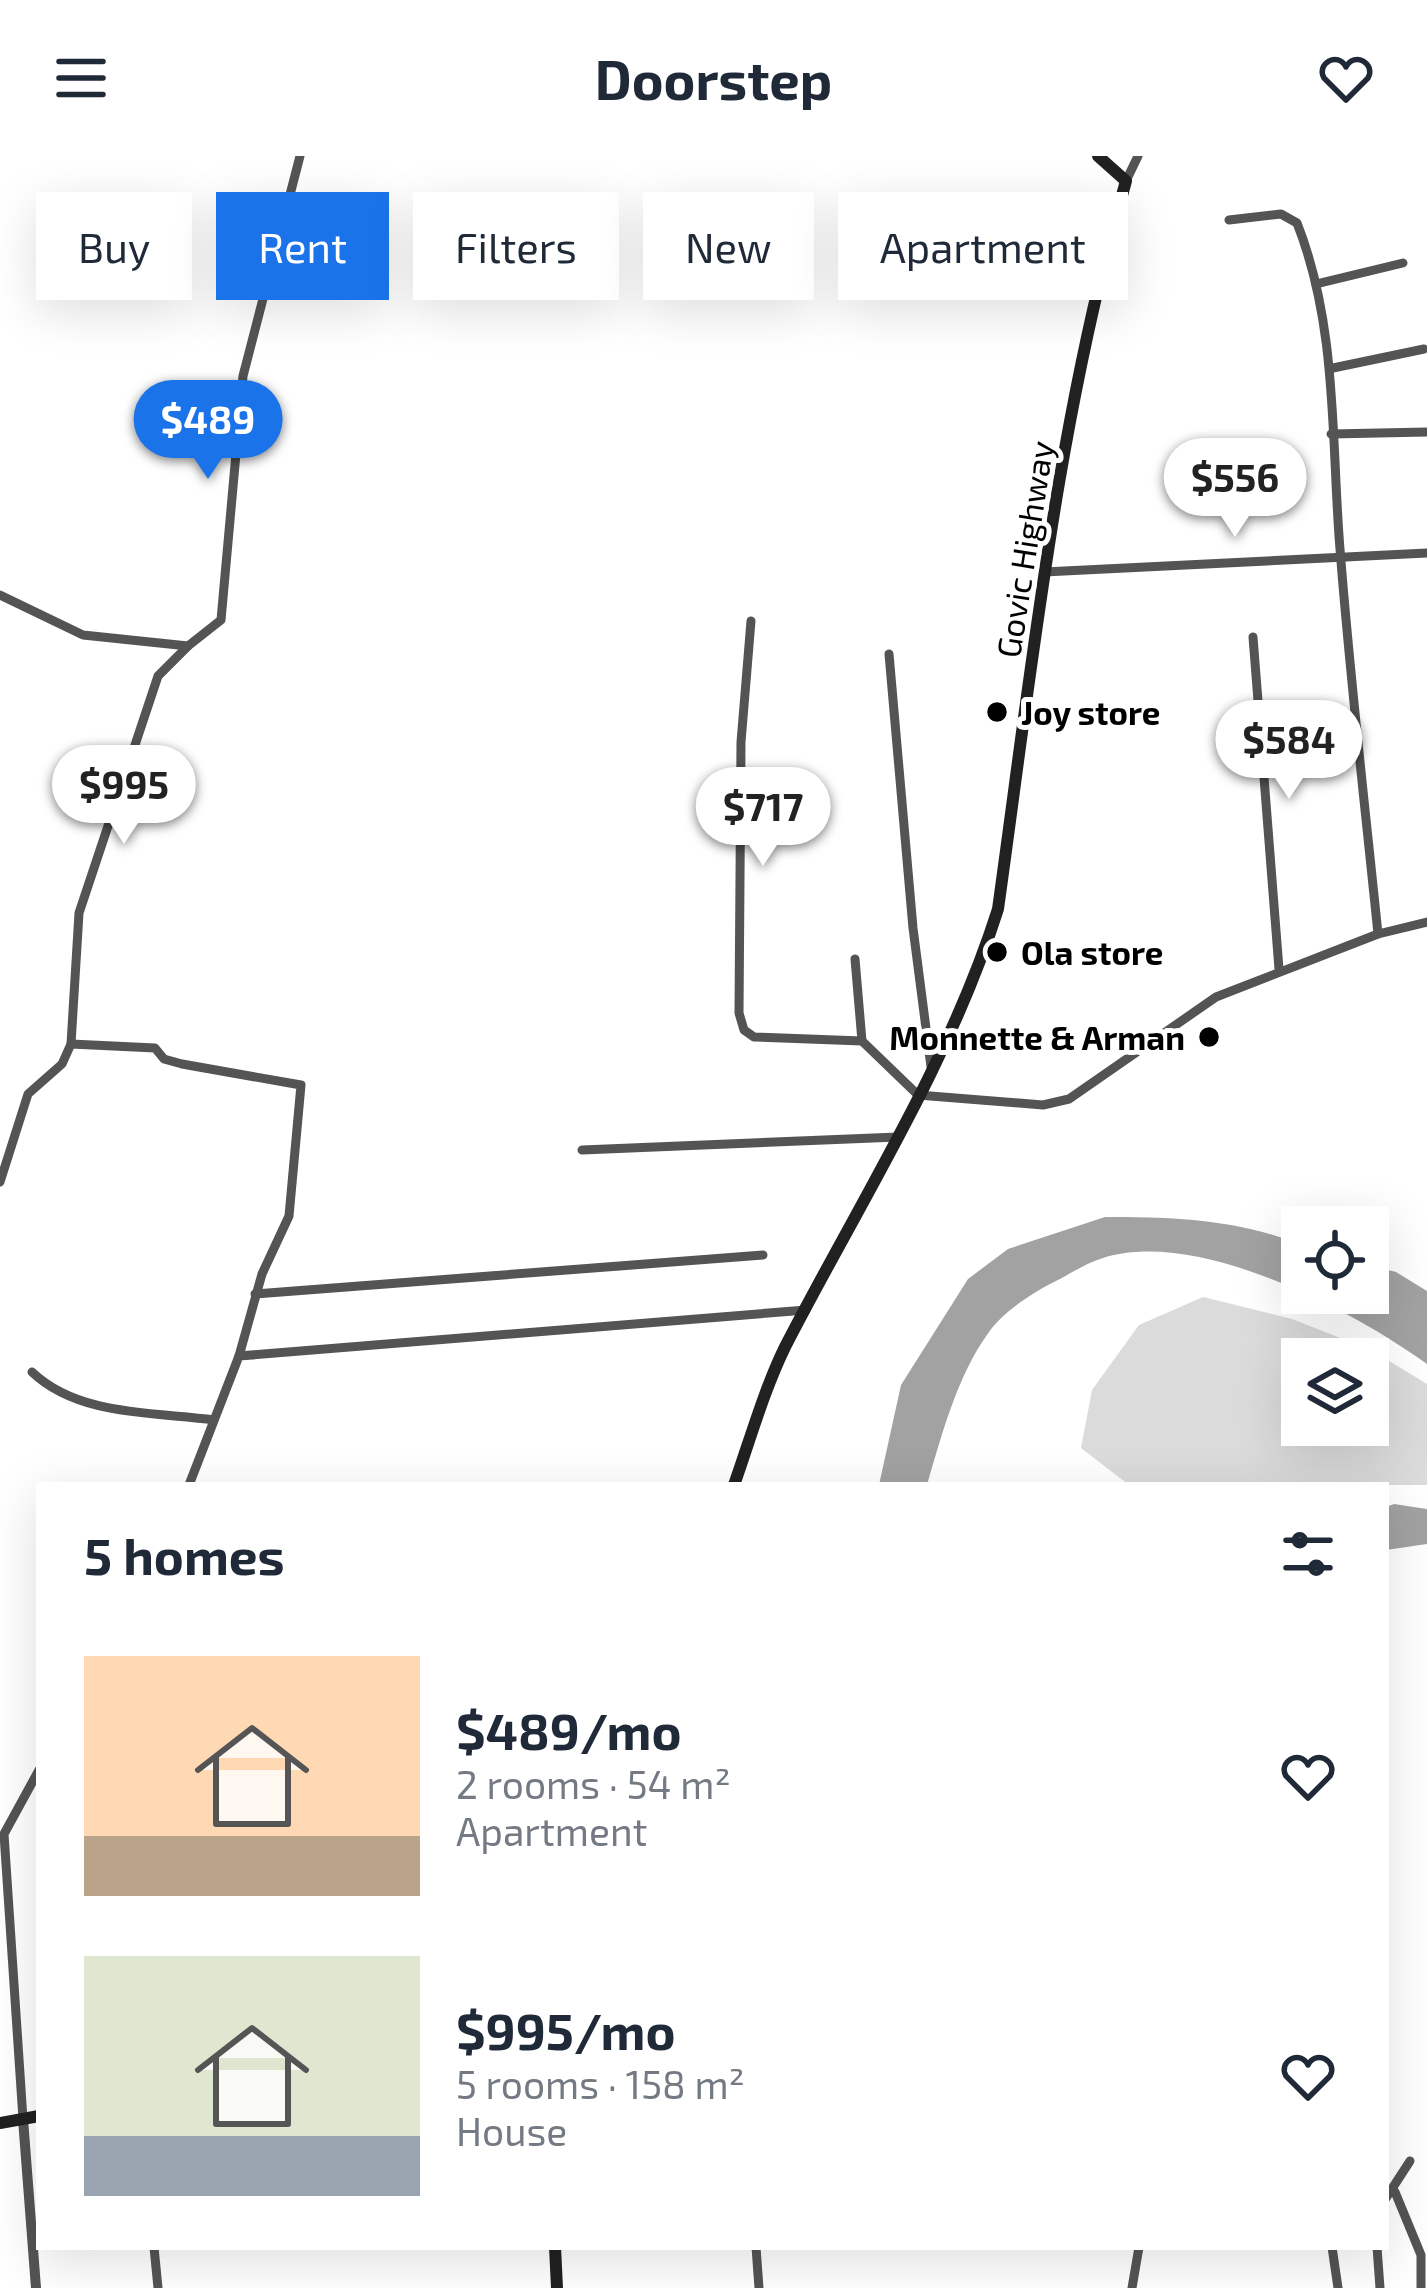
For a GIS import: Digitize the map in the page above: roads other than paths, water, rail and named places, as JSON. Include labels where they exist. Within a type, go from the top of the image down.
[{"type":"main road","points":[[1098,156],[1126,181]]},
{"type":"main road","name":"Govic Highway","points":[[735,1482],[783,1352],[932,1069],[982,958],[998,909],[1045,572],[1103,260],[1126,181]]},
{"type":"main road","points":[[0,2123],[36,2117]]},
{"type":"main road","points":[[555,2250],[557,2288]]},
{"type":"street","points":[[0,1182],[28,1094],[62,1064],[71,1044],[79,913],[158,676],[221,620],[243,376],[300,156]]},
{"type":"street","points":[[1126,181],[1138,156]]},
{"type":"street","points":[[1229,220],[1281,214],[1298,223],[1316,284],[1333,368],[1331,434],[1340,557],[1378,934]]},
{"type":"street","points":[[1316,284],[1403,263]]},
{"type":"street","points":[[1333,368],[1424,349]]},
{"type":"street","points":[[1331,434],[1427,432]]},
{"type":"street","points":[[1045,572],[1427,553]]},
{"type":"street","points":[[0,595],[83,635],[188,646]]},
{"type":"street","points":[[751,621],[741,742],[740,1013],[744,1030],[754,1037],[862,1041]]},
{"type":"street","points":[[1253,638],[1280,970]]},
{"type":"street","points":[[889,654],[913,928],[932,1069]]},
{"type":"street","points":[[855,958],[862,1041],[918,1095],[1043,1105],[1070,1100],[1216,997],[1378,934],[1427,922]]},
{"type":"street","points":[[71,1044],[155,1048],[164,1059],[182,1064],[301,1084],[289,1216],[255,1294],[239,1356],[190,1482]]},
{"type":"street","points":[[582,1150],[898,1137]]},
{"type":"street","points":[[255,1294],[763,1255]]},
{"type":"street","points":[[239,1356],[806,1310]]},
{"type":"street","points":[[32,1372],[56,1394],[81,1402],[214,1420]]},
{"type":"street","points":[[36,1775],[4,1834],[36,2288]]},
{"type":"street","points":[[0,1980],[13,1977]]},
{"type":"street","points":[[1410,2161],[1391,2195],[1421,2255],[1421,2288]]},
{"type":"street","points":[[154,2250],[158,2288]]},
{"type":"street","points":[[756,2250],[759,2288]]},
{"type":"street","points":[[1132,2288],[1138,2250]]},
{"type":"street","points":[[1332,2250],[1338,2288]]},
{"type":"street","points":[[1377,2250],[1380,2288]]},
{"type":"place","name":"Joy store","points":[[997,712]]},
{"type":"place","name":"Ola store","points":[[997,952]]},
{"type":"place","name":"Monnette & Arman","points":[[1209,1037]]}]
